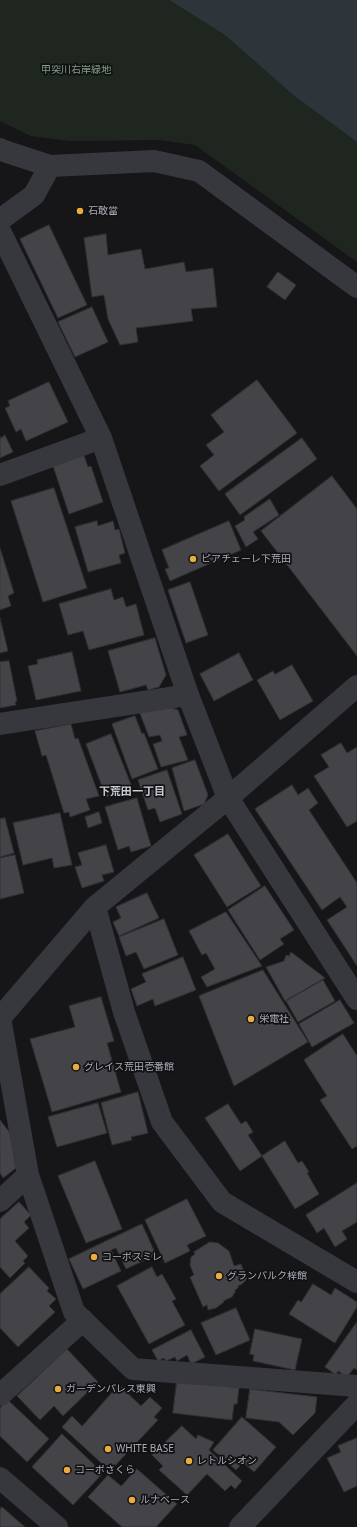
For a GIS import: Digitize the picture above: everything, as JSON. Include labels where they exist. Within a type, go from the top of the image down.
[{"type":"street","points":[[0,149],[50,166],[154,161],[198,171],[357,288]]},
{"type":"street","points":[[0,220],[34,195],[50,166]]},
{"type":"street","points":[[0,231],[101,438],[188,695],[228,798],[357,999]]},
{"type":"street","points":[[0,475],[101,438]]},
{"type":"street","points":[[357,686],[228,798],[96,907],[0,1018],[28,1175],[74,1312],[133,1369],[357,1386]]},
{"type":"street","points":[[0,724],[188,695]]},
{"type":"street","points":[[96,907],[124,1012],[162,1122],[222,1202],[357,1282]]},
{"type":"street","points":[[0,1201],[28,1175]]},
{"type":"street","points":[[0,1395],[83,1320]]},
{"type":"street","points":[[240,1527],[357,1404]]},
{"type":"street","points":[[0,1478],[57,1527]]},
{"type":"green space","name":"甲突川右岸緑地","points":[[0,0],[169,0],[225,35],[293,95],[357,142],[357,262],[195,145],[160,140],[71,141],[31,136],[0,121]]},
{"type":"shaded area","points":[[169,0],[357,0],[357,142],[293,95],[225,35]]},
{"type":"building","points":[[49,225],[87,305],[58,318],[20,239]]},
{"type":"building","points":[[106,234],[108,255],[141,249],[145,269],[184,262],[186,272],[213,268],[217,307],[191,309],[193,321],[136,328],[138,342],[120,345],[108,319],[104,295],[92,297],[84,238]]},
{"type":"building","points":[[278,272],[296,285],[285,300],[267,287]]},
{"type":"building","points":[[92,307],[108,342],[75,357],[58,322]]},
{"type":"building","points":[[257,380],[297,433],[219,491],[200,466],[214,455],[206,445],[224,432],[211,415]]},
{"type":"building","points":[[49,382],[68,422],[26,441],[21,429],[16,432],[5,408],[10,406],[8,401]]},
{"type":"building","points":[[5,435],[13,452],[0,458],[0,436],[1,438]]},
{"type":"building","points":[[302,438],[317,459],[240,515],[225,494]]},
{"type":"building","points":[[83,453],[88,467],[91,466],[103,502],[69,514],[52,463]]},
{"type":"building","points":[[332,476],[357,509],[357,656],[261,531]]},
{"type":"building","points":[[54,488],[87,588],[43,602],[11,501]]},
{"type":"building","points":[[270,499],[279,515],[253,532],[258,539],[246,547],[235,526],[245,520],[244,517]]},
{"type":"building","points":[[97,521],[98,526],[113,521],[115,530],[119,529],[125,553],[119,555],[121,563],[88,572],[75,527]]},
{"type":"building","name":"ピアチェーレ下荒田","points":[[229,521],[241,550],[170,581],[165,569],[169,568],[162,550]]},
{"type":"building","points":[[0,548],[14,593],[8,596],[11,606],[0,610]]},
{"type":"building","points":[[190,582],[208,635],[186,643],[168,590]]},
{"type":"building","points":[[111,589],[114,600],[123,597],[126,607],[136,604],[144,635],[89,650],[83,631],[68,635],[59,604]]},
{"type":"building","points":[[0,618],[8,651],[0,653]]},
{"type":"building","points":[[155,638],[166,675],[159,687],[148,690],[146,685],[120,692],[108,651]]},
{"type":"building","points":[[72,652],[81,691],[36,700],[28,666],[38,664],[37,660]]},
{"type":"building","points":[[239,653],[253,680],[214,701],[200,674]]},
{"type":"building","points":[[9,661],[17,701],[15,702],[16,705],[0,708],[0,662]]},
{"type":"building","points":[[292,665],[313,701],[280,720],[257,680],[273,671],[275,674]]},
{"type":"building","points":[[164,705],[178,710],[187,735],[179,737],[188,760],[161,767],[153,744],[162,741],[160,735],[149,737],[139,711]]},
{"type":"building","points":[[135,716],[142,734],[144,733],[158,769],[132,779],[112,724]]},
{"type":"building","points":[[71,724],[75,739],[78,738],[99,796],[86,799],[90,810],[70,817],[69,812],[64,813],[46,755],[42,756],[35,731]]},
{"type":"building","points":[[111,734],[132,787],[106,797],[86,744]]},
{"type":"building","points":[[341,743],[347,753],[357,747],[357,821],[347,827],[314,776],[329,767],[321,755]]},
{"type":"building","points":[[195,760],[208,795],[204,804],[184,811],[172,768]]},
{"type":"building","points":[[167,770],[182,814],[160,822],[155,808],[148,810],[138,780]]},
{"type":"building","points":[[292,785],[298,795],[308,788],[318,803],[309,810],[357,883],[357,966],[327,920],[347,907],[340,897],[322,910],[255,809]]},
{"type":"building","points":[[137,798],[151,846],[131,852],[129,846],[118,850],[105,807]]},
{"type":"building","points":[[99,812],[102,823],[88,828],[85,817]]},
{"type":"building","points":[[60,813],[72,865],[54,868],[52,858],[23,865],[13,823]]},
{"type":"building","points":[[5,818],[14,853],[0,857],[0,819]]},
{"type":"building","points":[[228,834],[261,886],[227,907],[194,855]]},
{"type":"building","points":[[106,845],[114,872],[102,875],[104,881],[82,888],[75,867],[82,865],[78,853]]},
{"type":"building","points":[[15,855],[24,893],[0,899],[0,858]]},
{"type":"building","points":[[265,886],[294,930],[280,939],[284,944],[260,960],[228,910]]},
{"type":"building","points":[[147,893],[159,918],[119,936],[113,922],[121,918],[116,907]]},
{"type":"building","points":[[226,912],[262,966],[207,987],[201,977],[215,969],[206,953],[202,955],[189,931]]},
{"type":"building","points":[[164,919],[178,955],[144,969],[136,952],[126,956],[119,937]]},
{"type":"building","points":[[291,952],[325,978],[285,1001],[266,967],[284,961],[286,955],[289,956]]},
{"type":"building","points":[[183,957],[196,990],[155,1006],[153,999],[137,1006],[131,989],[146,982],[142,974]]},
{"type":"building","name":"栄電社","points":[[263,970],[308,1042],[234,1086],[199,996]]},
{"type":"building","points":[[323,980],[335,1001],[298,1022],[286,1001]]},
{"type":"building","name":"グレイス荒田壱番館","points":[[101,997],[114,1041],[107,1043],[121,1092],[52,1112],[30,1039],[75,1027],[69,1006]]},
{"type":"building","points":[[340,1000],[354,1023],[312,1047],[299,1024]]},
{"type":"building","points":[[343,1034],[357,1056],[357,1146],[352,1149],[320,1100],[327,1096],[304,1060]]},
{"type":"building","points":[[138,1092],[148,1133],[131,1137],[132,1140],[112,1145],[101,1103]]},
{"type":"building","points":[[98,1103],[107,1133],[57,1147],[48,1117]]},
{"type":"building","points":[[228,1104],[241,1124],[246,1121],[253,1132],[248,1135],[262,1156],[240,1171],[205,1118]]},
{"type":"building","points":[[0,1120],[10,1133],[16,1168],[3,1178],[0,1173]]},
{"type":"building","points":[[285,1141],[298,1163],[302,1161],[319,1194],[295,1209],[262,1156]]},
{"type":"building","points":[[95,1161],[122,1229],[86,1243],[58,1176]]},
{"type":"building","points":[[357,1183],[357,1222],[342,1231],[347,1239],[335,1247],[324,1228],[317,1233],[306,1215]]},
{"type":"building","points":[[187,1199],[206,1236],[187,1245],[190,1251],[165,1263],[145,1220]]},
{"type":"building","points":[[19,1202],[31,1215],[24,1222],[29,1228],[15,1241],[28,1256],[23,1261],[25,1263],[10,1278],[0,1267],[0,1219]]},
{"type":"building","name":"コーポスミレ","points":[[142,1224],[156,1255],[126,1269],[116,1248],[111,1250],[121,1271],[83,1289],[69,1259]]},
{"type":"building","name":"グランパルク梓館","points":[[210,1242],[218,1243],[229,1251],[234,1266],[241,1264],[247,1279],[238,1286],[232,1297],[223,1301],[224,1302],[216,1308],[208,1310],[207,1305],[203,1307],[190,1277],[194,1275],[190,1265],[191,1257],[195,1254],[194,1252]]},
{"type":"building","points":[[29,1267],[49,1288],[47,1291],[56,1299],[49,1306],[55,1312],[18,1347],[0,1328],[0,1294]]},
{"type":"building","points":[[152,1267],[157,1277],[162,1274],[176,1299],[172,1301],[185,1325],[149,1344],[117,1286]]},
{"type":"building","points":[[313,1284],[331,1295],[335,1288],[357,1302],[357,1307],[335,1343],[289,1314],[298,1300],[301,1302]]},
{"type":"building","points":[[236,1308],[250,1340],[216,1355],[201,1323]]},
{"type":"building","points":[[357,1322],[357,1370],[354,1368],[347,1377],[338,1371],[336,1375],[325,1367]]},
{"type":"building","points":[[255,1329],[302,1339],[295,1370],[253,1361],[254,1355],[250,1354]]},
{"type":"building","points":[[191,1330],[205,1357],[191,1364],[187,1355],[177,1361],[175,1357],[166,1361],[164,1358],[158,1361],[152,1350]]},
{"type":"building","name":"ガーデンパレス東興","points":[[67,1349],[98,1382],[63,1416],[54,1406],[40,1420],[17,1396]]},
{"type":"building","points":[[177,1380],[239,1388],[237,1404],[234,1404],[232,1420],[173,1413]]},
{"type":"building","name":"WHITE BASE","points":[[119,1385],[141,1406],[150,1397],[162,1408],[154,1417],[158,1420],[110,1471],[62,1427],[72,1416],[82,1426]]},
{"type":"building","points":[[250,1389],[317,1397],[315,1413],[293,1435],[279,1422],[246,1418]]},
{"type":"building","points":[[8,1400],[49,1439],[27,1462],[0,1436],[0,1408]]},
{"type":"building","points":[[242,1417],[276,1447],[254,1472],[243,1462],[236,1470],[213,1450]]},
{"type":"building","name":"レトルシオン","points":[[182,1426],[196,1439],[198,1435],[214,1442],[209,1450],[242,1481],[235,1489],[231,1485],[225,1491],[207,1474],[187,1495],[159,1470],[163,1466],[152,1455]]},
{"type":"building","name":"コーポさくら","points":[[62,1434],[103,1473],[73,1505],[32,1467]]},
{"type":"building","points":[[357,1438],[357,1486],[344,1492],[327,1458],[341,1452],[338,1446]]},
{"type":"building","name":"ルナベース","points":[[137,1469],[177,1504],[156,1527],[122,1527],[88,1497],[108,1475],[121,1486]]},
{"type":"building","points":[[2,1507],[25,1527],[0,1527],[0,1509]]},
{"type":"place","name":"石敢當","points":[[80,211]]},
{"type":"place","name":"ピアチェーレ下荒田","points":[[193,559]]},
{"type":"place","name":"栄電社","points":[[251,1019]]},
{"type":"place","name":"グレイス荒田壱番館","points":[[76,1067]]},
{"type":"place","name":"コーポスミレ","points":[[94,1257]]},
{"type":"place","name":"グランパルク梓館","points":[[219,1276]]},
{"type":"place","name":"ガーデンパレス東興","points":[[58,1389]]},
{"type":"place","name":"WHITE BASE","points":[[108,1449]]},
{"type":"place","name":"レトルシオン","points":[[189,1461]]},
{"type":"place","name":"コーポさくら","points":[[67,1470]]},
{"type":"place","name":"ルナベース","points":[[132,1500]]},
{"type":"district","name":"下荒田一丁目","points":[[132,792]]}]
